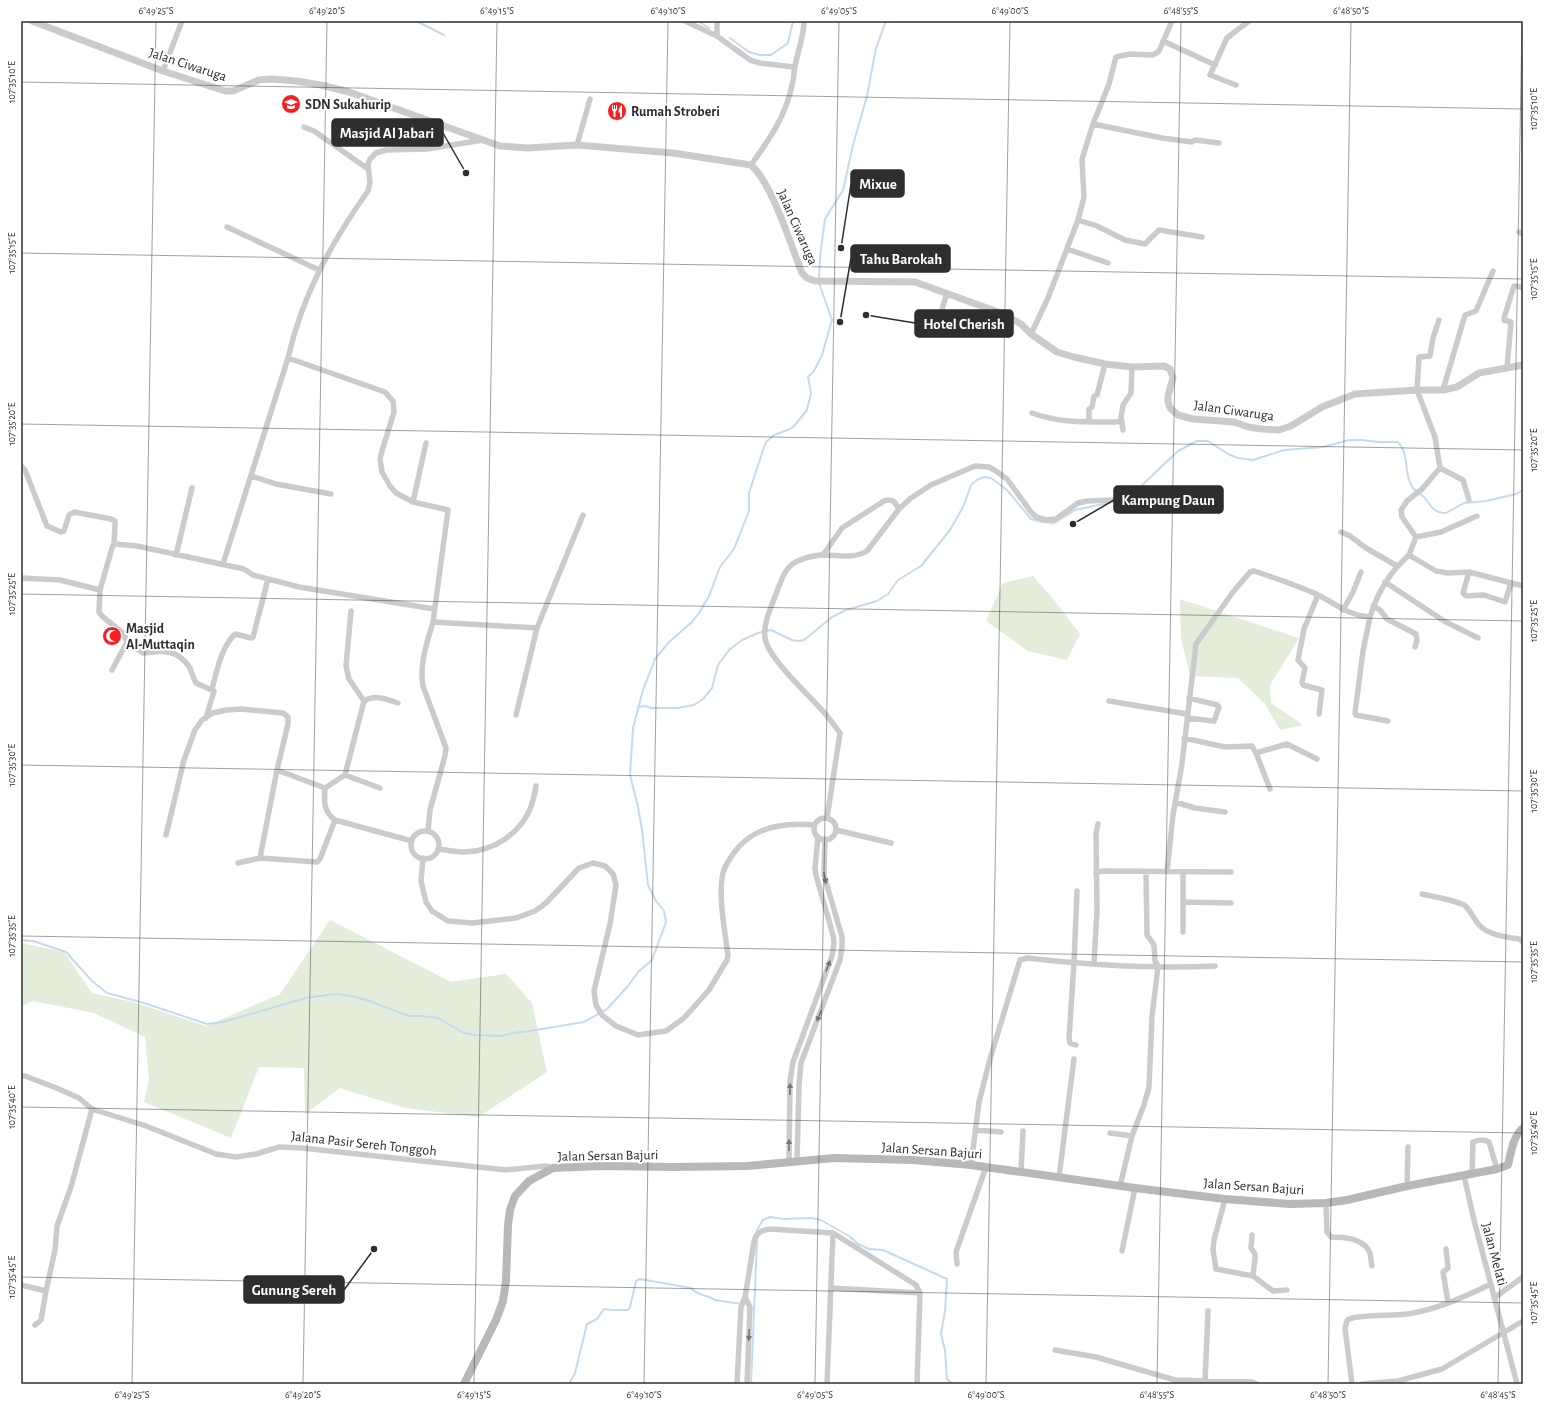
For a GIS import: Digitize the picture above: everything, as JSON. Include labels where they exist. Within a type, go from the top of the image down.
[{"type":"main road","points":[[1497,1170],[1508,1165],[1515,1138],[1519,1130],[1523,1128]]},
{"type":"main road","name":"Jalan Sersan Bajuri","points":[[464,1384],[496,1320],[503,1301],[506,1281],[510,1210],[516,1196],[529,1181],[554,1168],[601,1166],[747,1166],[834,1158],[913,1160],[971,1165],[1135,1188],[1290,1204],[1326,1203],[1347,1200],[1407,1186],[1497,1170]]},
{"type":"street","name":"Jalan Ciwaruga","points":[[32,21],[163,71],[225,91],[233,91],[259,80],[271,79],[296,81],[349,92],[500,146],[527,148],[577,145],[673,153],[751,165],[756,170],[774,201],[802,273],[807,278],[815,281],[915,282],[1001,313],[1021,324],[1031,334],[1057,352],[1074,358],[1132,367],[1164,366],[1170,370],[1173,378],[1168,396],[1170,408],[1178,415],[1193,419],[1234,422],[1248,427],[1279,430],[1291,426],[1322,407],[1355,394],[1443,390],[1457,387],[1479,373],[1523,365]]},
{"type":"street","points":[[163,71],[182,21]]},
{"type":"street","points":[[686,21],[717,36],[750,60],[760,63],[794,67]]},
{"type":"street","points":[[717,21],[717,36]]},
{"type":"street","points":[[751,165],[775,132],[783,113],[793,81],[794,67],[804,31],[804,21]]},
{"type":"street","points":[[1031,334],[1048,298],[1078,220],[1084,197],[1082,158],[1093,124],[1109,84],[1116,57],[1130,54],[1153,56],[1159,51],[1172,21]]},
{"type":"street","points":[[1236,85],[1210,74],[1227,38],[1249,21]]},
{"type":"street","points":[[1163,41],[1215,65]]},
{"type":"street","points":[[577,145],[590,99]]},
{"type":"street","points":[[1093,124],[1162,138],[1192,142],[1194,140],[1219,143]]},
{"type":"street","points":[[304,127],[314,131],[368,169]]},
{"type":"street","points":[[223,564],[301,312],[319,270],[336,238],[368,191],[370,183],[368,164],[373,156],[386,150],[427,149],[483,140]]},
{"type":"street","points":[[1078,220],[1097,226],[1125,240],[1145,244],[1159,230],[1202,237]]},
{"type":"street","points":[[227,227],[319,270]]},
{"type":"street","points":[[1067,249],[1108,263]]},
{"type":"street","points":[[1443,390],[1465,315],[1476,311],[1492,271]]},
{"type":"street","points":[[1507,368],[1511,322],[1504,320],[1504,318],[1514,286],[1523,288]]},
{"type":"street","points":[[934,334],[947,293]]},
{"type":"street","points":[[1416,537],[1402,517],[1401,510],[1407,501],[1422,489],[1440,468],[1435,437],[1417,390],[1419,357],[1430,356],[1434,332],[1439,320]]},
{"type":"street","points":[[288,358],[385,392],[392,401],[394,412],[380,459],[382,472],[396,493],[413,502],[448,510],[433,622],[422,664],[421,675],[423,686],[446,748],[446,756],[430,810],[428,831]]},
{"type":"street","points":[[1089,422],[1089,409],[1092,407],[1094,396],[1097,395],[1105,364]]},
{"type":"street","points":[[1124,430],[1122,421],[1123,405],[1132,389],[1132,367]]},
{"type":"street","points":[[1032,413],[1046,419],[1064,422],[1122,421]]},
{"type":"street","points":[[413,502],[426,443]]},
{"type":"street","points":[[21,466],[47,526],[61,532],[64,531],[69,515],[74,512],[115,521],[114,544],[100,590],[99,612],[102,616],[124,634],[127,642],[143,653],[164,650],[180,657],[189,667],[196,683],[212,689]]},
{"type":"street","points":[[827,818],[840,733],[822,710],[771,653],[766,643],[765,633],[769,612],[783,578],[790,566],[810,557],[823,555],[844,557],[867,551],[899,509],[911,498],[931,485],[975,466],[989,467],[1007,479],[1031,512],[1036,517],[1046,520],[1056,519],[1078,503],[1087,501],[1113,500],[1131,491]]},
{"type":"street","points":[[1440,468],[1463,480],[1469,500]]},
{"type":"street","points":[[251,476],[276,484],[331,494]]},
{"type":"street","points":[[176,555],[192,488]]},
{"type":"street","points":[[823,555],[842,528],[884,501],[890,499],[894,501],[899,509]]},
{"type":"street","points":[[516,715],[537,628],[583,515]]},
{"type":"street","points":[[1416,537],[1442,532],[1477,516]]},
{"type":"street","points":[[1341,532],[1397,566]]},
{"type":"street","points":[[1388,721],[1356,715],[1355,713],[1363,651],[1373,606],[1385,582],[1397,566],[1409,555],[1416,537]]},
{"type":"street","points":[[114,544],[137,546],[223,564],[244,569],[252,574],[268,579],[299,587],[340,595],[434,609]]},
{"type":"street","points":[[1409,555],[1436,571],[1448,573],[1469,572],[1523,586]]},
{"type":"street","points":[[1167,872],[1182,764],[1196,644],[1233,592],[1250,572],[1254,571],[1283,580],[1318,595],[1343,610],[1357,616],[1370,617]]},
{"type":"street","points":[[1343,610],[1362,572]]},
{"type":"street","points":[[1469,572],[1463,593],[1466,596],[1484,595],[1505,602],[1511,583]]},
{"type":"street","points":[[21,578],[60,580],[100,590]]},
{"type":"street","points":[[206,718],[214,693],[212,689],[226,646],[235,634],[252,637],[268,579]]},
{"type":"street","points":[[1385,582],[1444,621],[1478,638]]},
{"type":"street","points":[[1318,595],[1304,629],[1298,660],[1305,668],[1302,684],[1322,690],[1318,714]]},
{"type":"street","points":[[1373,606],[1380,610],[1386,618],[1392,622],[1414,632],[1417,637],[1416,647]]},
{"type":"street","points":[[325,788],[345,775],[364,701],[348,677],[346,666],[351,611]]},
{"type":"street","points":[[433,622],[537,628]]},
{"type":"street","points":[[112,670],[127,642]]},
{"type":"street","points":[[364,701],[377,697],[398,703]]},
{"type":"street","points":[[1109,701],[1214,721],[1219,707],[1217,705],[1189,698]]},
{"type":"street","points":[[166,835],[184,760],[195,730],[202,720],[214,713],[226,710],[241,709],[283,713],[288,717],[288,724],[277,770],[260,858]]},
{"type":"street","points":[[1184,738],[1224,747],[1251,745],[1256,753],[1270,789]]},
{"type":"street","points":[[1256,753],[1286,744],[1317,759]]},
{"type":"street","points":[[277,770],[325,788]]},
{"type":"street","points":[[345,775],[380,788]]},
{"type":"street","points":[[438,849],[466,852],[487,849],[499,844],[516,830],[526,816],[532,806],[536,786]]},
{"type":"street","points":[[325,788],[324,803],[326,811],[334,820],[412,841]]},
{"type":"street","points":[[1176,802],[1195,808],[1225,812]]},
{"type":"street","points":[[789,1162],[790,1081],[793,1062],[832,956],[834,943],[816,875],[815,868],[818,837],[815,832],[815,825],[820,820],[827,818],[834,822],[836,830],[832,837],[825,839],[818,837]]},
{"type":"street","points":[[238,863],[260,858],[318,862],[334,820]]},
{"type":"street","points":[[1094,964],[1096,834],[1098,824]]},
{"type":"street","points":[[423,858],[420,881],[426,902],[432,911],[448,921],[472,923],[516,918],[535,911],[546,903],[579,868],[593,863],[605,866],[613,874],[616,885],[610,924],[594,992],[596,1005],[602,1015],[616,1026],[638,1035],[666,1031],[684,1018],[709,990],[727,960],[728,955],[723,920],[722,879],[725,866],[738,846],[748,837],[764,828],[782,825],[815,825]]},
{"type":"street","points":[[836,830],[891,843]]},
{"type":"street","points":[[428,831],[437,838],[438,849],[432,856],[423,858],[419,857],[412,850],[412,841],[418,833],[428,831]]},
{"type":"street","points":[[797,1161],[799,1084],[802,1063],[840,960],[842,943],[824,875],[825,839]]},
{"type":"street","points":[[1096,873],[1102,871],[1231,872]]},
{"type":"street","points":[[1120,1186],[1132,1136],[1144,1105],[1148,1087],[1152,1017],[1158,966],[1155,961],[1154,945],[1148,935],[1146,872]]},
{"type":"street","points":[[1183,872],[1183,932]]},
{"type":"street","points":[[1076,1045],[1070,1043],[1069,1038],[1077,891]]},
{"type":"street","points":[[1422,894],[1464,905],[1482,929],[1519,939],[1523,942]]},
{"type":"street","points":[[1183,902],[1230,903]]},
{"type":"street","points":[[971,1165],[979,1102],[990,1059],[1019,962],[1023,958],[1094,964],[1215,966]]},
{"type":"street","points":[[820,986],[829,990]]},
{"type":"street","points":[[1059,1177],[1074,1059]]},
{"type":"street","name":"Jalana Pasir Sereh Tonggoh","points":[[21,1076],[28,1077],[79,1098],[92,1109],[146,1126],[210,1152],[236,1157],[256,1154],[279,1147],[302,1148],[506,1170],[546,1166],[554,1168]]},
{"type":"street","points":[[35,1326],[41,1320],[56,1250],[57,1226],[71,1187],[92,1109]]},
{"type":"street","points":[[975,1130],[1001,1132]]},
{"type":"street","points":[[1021,1172],[1023,1131]]},
{"type":"street","points":[[1110,1133],[1132,1136]]},
{"type":"street","name":"Jalan Melati","points":[[1497,1170],[1489,1142],[1484,1140],[1473,1142],[1468,1176],[1474,1220],[1516,1384]]},
{"type":"street","points":[[1407,1186],[1408,1147]]},
{"type":"street","points":[[957,1264],[955,1255],[986,1167]]},
{"type":"street","points":[[1122,1251],[1135,1188]]},
{"type":"street","points":[[1225,1198],[1214,1240],[1213,1250],[1216,1269],[1253,1276],[1273,1291],[1288,1290]]},
{"type":"street","points":[[1326,1203],[1327,1232],[1331,1237],[1348,1236],[1360,1242],[1369,1252],[1372,1266]]},
{"type":"street","points":[[737,1384],[740,1307],[745,1297],[754,1242],[757,1234],[770,1229],[833,1233],[916,1285],[920,1293],[917,1384]]},
{"type":"street","points":[[827,1384],[833,1233]]},
{"type":"street","points":[[1252,1235],[1251,1248],[1255,1254],[1253,1276]]},
{"type":"street","points":[[1446,1249],[1448,1268],[1443,1272],[1448,1302]]},
{"type":"street","points":[[1494,1298],[1523,1277]]},
{"type":"street","points":[[1352,1384],[1345,1328],[1347,1321],[1352,1317],[1409,1314],[1435,1308],[1491,1284]]},
{"type":"street","points":[[21,1285],[46,1291]]},
{"type":"street","points":[[832,1288],[920,1293]]},
{"type":"street","points":[[745,1297],[750,1307],[747,1384]]},
{"type":"street","points":[[740,1307],[750,1307]]},
{"type":"street","points":[[1205,1382],[1208,1311]]},
{"type":"street","points":[[1362,1384],[1398,1381],[1442,1369],[1523,1321]]},
{"type":"street","points":[[1054,1350],[1096,1357],[1175,1380],[1257,1384]]},
{"type":"street","points":[[738,1376],[747,1376]]},
{"type":"green space","points":[[1033,576],[1054,600],[1080,634],[1067,660],[1028,651],[986,621],[1003,583]]},
{"type":"green space","points":[[1180,599],[1299,638],[1270,685],[1271,703],[1303,725],[1280,730],[1265,704],[1238,678],[1190,676],[1181,639]]},
{"type":"green space","points":[[330,920],[451,982],[506,974],[532,1003],[547,1072],[478,1117],[405,1108],[340,1088],[305,1114],[304,1068],[259,1067],[231,1138],[144,1102],[149,1080],[145,1037],[94,1013],[33,1001],[21,1007],[21,943],[64,952],[92,993],[133,1002],[206,1026],[280,994]]},
{"type":"waterway","points":[[416,21],[444,35]]},
{"type":"waterway","points":[[698,21],[709,28]]},
{"type":"waterway","points":[[730,38],[749,52],[760,55],[771,55],[788,43],[793,21]]},
{"type":"waterway","points":[[819,279],[825,219],[843,190],[853,145],[867,96],[876,48],[886,21]]},
{"type":"waterway","points":[[21,940],[33,941],[66,952],[92,981],[107,993],[144,1003],[207,1024],[223,1022],[306,998],[334,994],[352,996],[409,1016],[438,1018],[464,1033],[475,1035],[501,1036],[584,1022],[607,1009],[628,986],[638,972],[652,960],[666,922],[664,911],[656,901],[648,885],[642,830],[630,775],[633,728],[643,690],[655,659],[669,642],[692,622],[699,613],[709,596],[720,567],[734,549],[749,511],[749,493],[766,442],[774,435],[794,426],[807,410],[811,393],[808,377],[814,371],[822,355],[832,320],[819,283]]},
{"type":"waterway","points":[[638,707],[677,708],[694,705],[703,699],[712,688],[718,665],[729,650],[742,640],[758,633],[771,630],[792,640],[804,640],[832,617],[846,610],[877,601],[888,594],[898,580],[921,566],[950,530],[963,507],[971,485],[984,477],[991,478],[1007,490],[1031,519],[1054,523],[1075,510],[1122,500],[1139,488],[1178,451],[1197,441],[1208,441],[1228,454],[1238,458],[1253,460],[1284,450],[1323,447],[1349,440],[1361,440],[1398,442],[1404,452],[1409,480],[1412,487],[1425,498],[1435,511],[1438,512],[1446,513],[1464,503],[1486,501],[1516,494],[1523,490]]},
{"type":"waterway","points":[[757,1233],[757,1230],[763,1220],[770,1217],[784,1219],[811,1218],[821,1220],[849,1236],[858,1244],[869,1249],[883,1250],[947,1279],[945,1311],[941,1334],[945,1350],[947,1379],[953,1384],[977,1384]]},
{"type":"waterway","points":[[751,1384],[757,1241]]},
{"type":"waterway","points":[[569,1384],[575,1373],[587,1324],[597,1319],[604,1309],[628,1310],[636,1281],[640,1279],[691,1288],[697,1293],[715,1300],[741,1304]]},
{"type":"place","name":"SDN Sukahurip","points":[[291,104]]},
{"type":"place","name":"Rumah Stroberi","points":[[617,111]]},
{"type":"place","name":"Masjid Al Jabari","points":[[466,173]]},
{"type":"place","name":"Mixue","points":[[841,248]]},
{"type":"place","name":"Hotel Cherish","points":[[866,315]]},
{"type":"place","name":"Tahu Barokah","points":[[840,322]]},
{"type":"place","name":"Kampung Daun","points":[[1073,524]]},
{"type":"place","name":"Masjid Al-Muttaqin","points":[[112,636]]},
{"type":"place","name":"Gunung Sereh","points":[[374,1249]]}]
